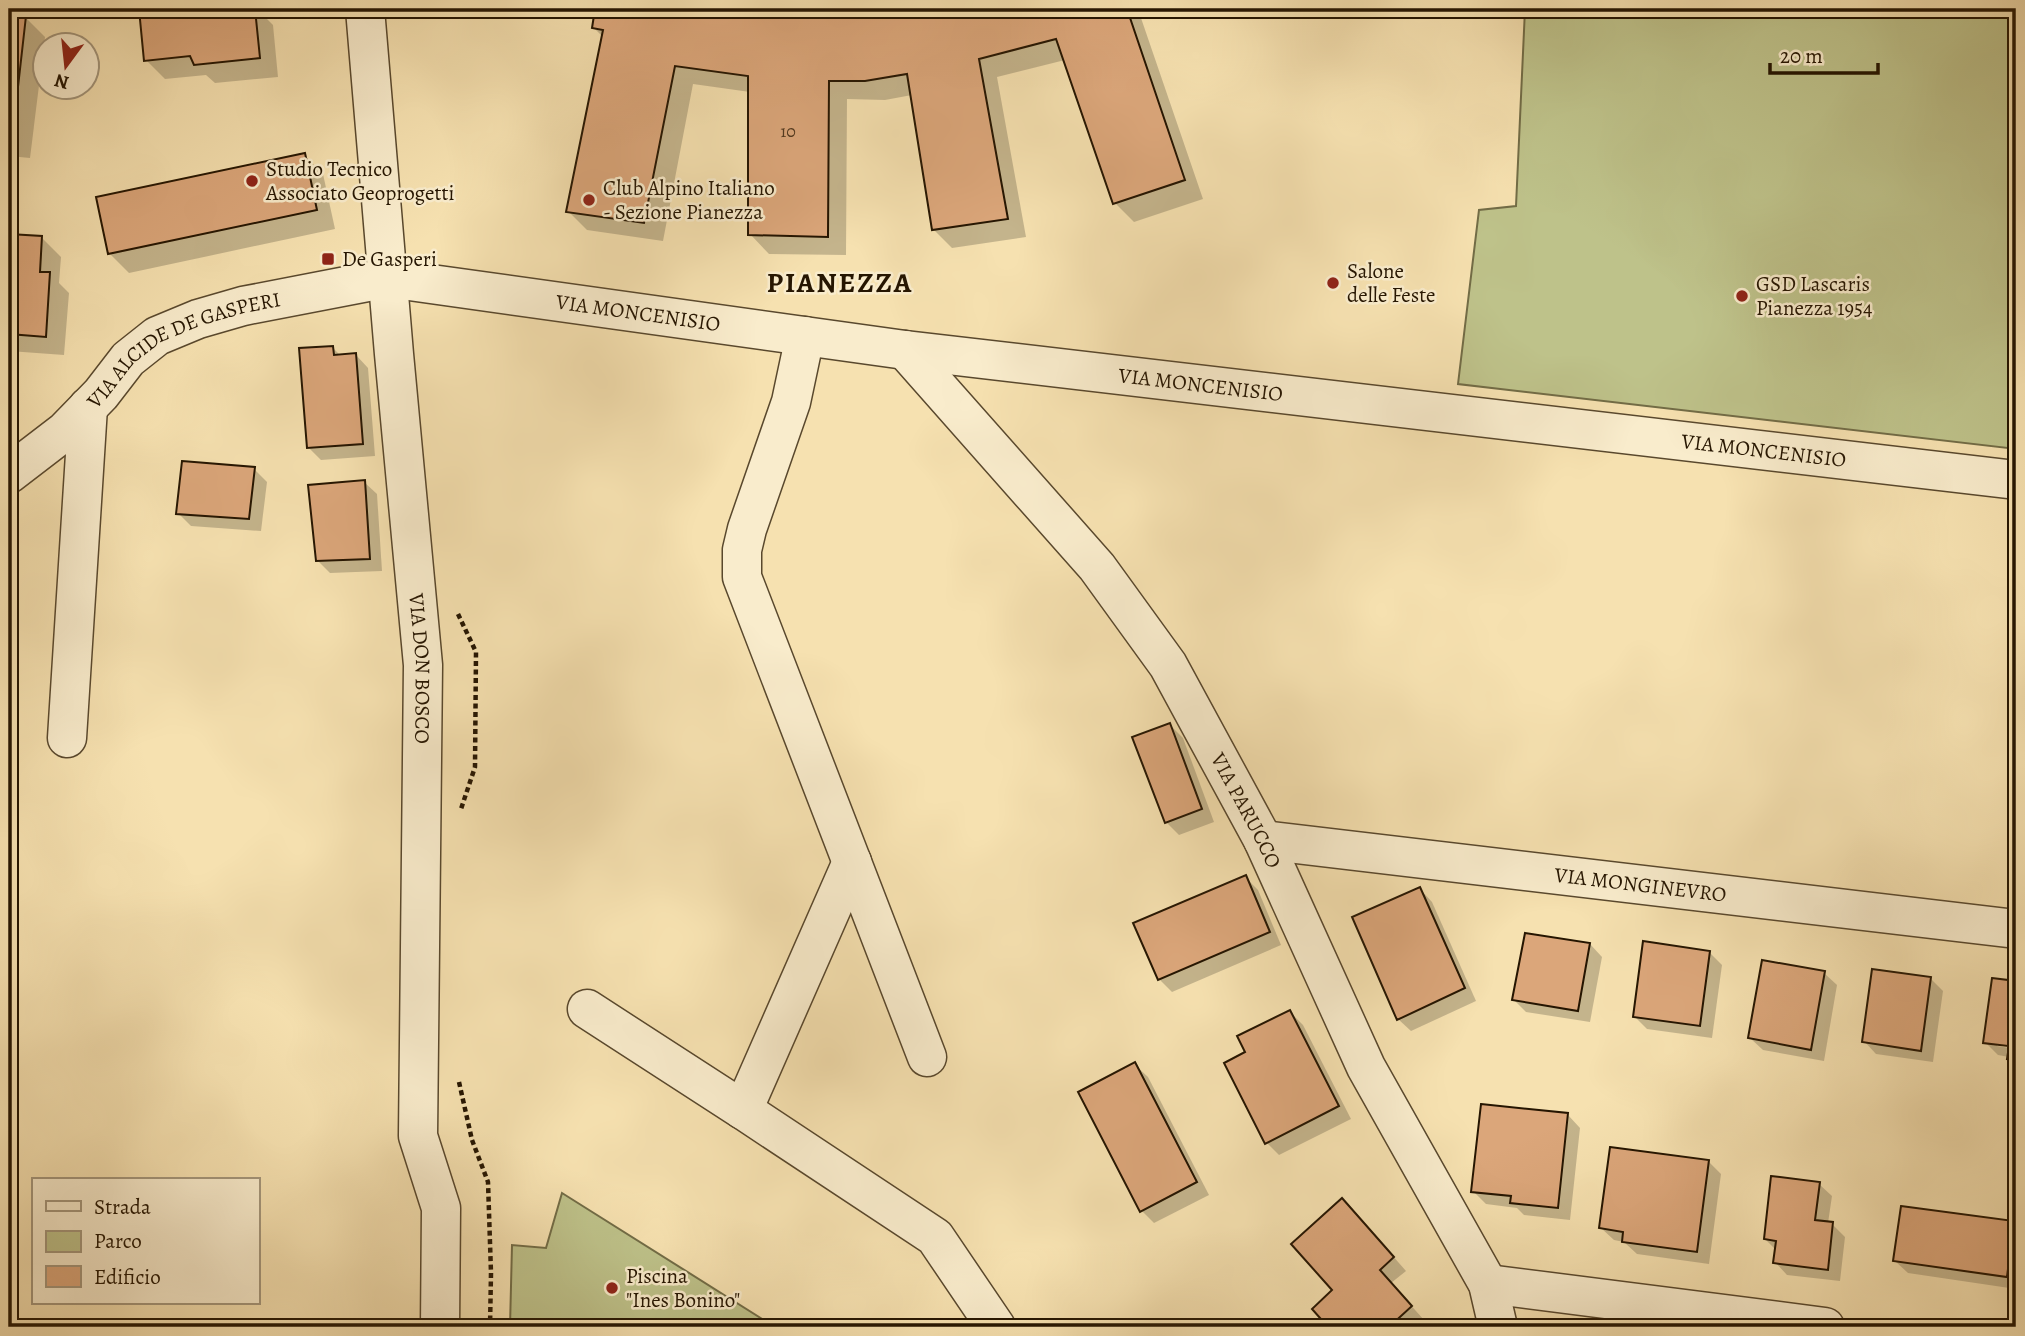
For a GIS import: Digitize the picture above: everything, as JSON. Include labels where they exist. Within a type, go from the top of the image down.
[{"type":"street","name":"VIA DON BOSCO","points":[[365,9],[423,665],[418,1136],[441,1208],[440,1327]]},
{"type":"street","name":"VIA MONCENISIO","points":[[388,278],[905,350],[2016,480]]},
{"type":"street","name":"VIA ALCIDE DE GASPERI","points":[[9,474],[65,431],[101,394],[128,359],[157,336],[198,319],[243,306],[388,278]]},
{"type":"street","points":[[805,336],[791,402],[747,529],[742,550],[742,577],[927,1058]]},
{"type":"street","name":"VIA PARUCCO","points":[[905,350],[1097,566],[1168,666],[1263,840],[1366,1067],[1489,1284],[1498,1327]]},
{"type":"street","points":[[67,738],[88,407]]},
{"type":"street","name":"VIA MONGINEVRO","points":[[1263,840],[2016,929]]},
{"type":"street","points":[[743,1110],[852,862]]},
{"type":"street","points":[[587,1009],[935,1237],[996,1327]]},
{"type":"street","points":[[1489,1284],[1825,1327]]},
{"type":"green space","name":"GSD Lascaris Pianezza 1954","points":[[1525,9],[2016,9],[2016,449],[1458,384],[1479,210],[1516,206]]},
{"type":"green space","name":"Piscina \"Ines Bonino\"","points":[[562,1193],[775,1327],[510,1327],[512,1245],[546,1248]]},
{"type":"building","points":[[139,9],[255,9],[260,58],[194,65],[190,56],[144,61]]},
{"type":"building","points":[[595,9],[1127,9],[1185,180],[1113,204],[1056,39],[979,59],[1008,219],[932,230],[907,74],[865,81],[829,81],[828,237],[748,235],[748,76],[675,66],[644,223],[566,212],[603,30],[592,28]]},
{"type":"building","points":[[9,14],[26,16],[12,140],[9,140]]},
{"type":"building","points":[[305,153],[317,210],[108,254],[96,197]]},
{"type":"building","points":[[9,234],[42,236],[40,272],[50,272],[46,337],[9,334]]},
{"type":"building","points":[[333,346],[334,355],[356,353],[363,444],[307,448],[299,348]]},
{"type":"building","points":[[182,461],[255,467],[249,519],[176,514]]},
{"type":"building","points":[[365,480],[370,559],[316,561],[308,485]]},
{"type":"building","points":[[1170,723],[1202,809],[1165,823],[1132,737]]},
{"type":"building","points":[[1246,875],[1270,932],[1158,980],[1133,923]]},
{"type":"building","points":[[1420,887],[1465,988],[1397,1020],[1352,917]]},
{"type":"building","points":[[1525,933],[1590,943],[1578,1011],[1512,1000]]},
{"type":"building","points":[[1643,941],[1710,951],[1700,1026],[1633,1017]]},
{"type":"building","points":[[1762,960],[1825,971],[1811,1050],[1748,1038]]},
{"type":"building","points":[[1872,969],[1931,977],[1921,1051],[1862,1042]]},
{"type":"building","points":[[1992,978],[2016,981],[2016,1060],[2007,1059],[2009,1046],[1983,1043]]},
{"type":"building","points":[[1290,1010],[1339,1106],[1265,1144],[1224,1063],[1245,1052],[1237,1036]]},
{"type":"building","points":[[1135,1062],[1197,1182],[1140,1212],[1078,1092]]},
{"type":"building","points":[[1481,1104],[1568,1113],[1558,1208],[1510,1203],[1511,1196],[1471,1192]]},
{"type":"building","points":[[1610,1147],[1709,1160],[1697,1252],[1622,1242],[1623,1232],[1599,1228]]},
{"type":"building","points":[[1771,1176],[1820,1182],[1815,1220],[1833,1222],[1828,1270],[1773,1263],[1776,1241],[1764,1239]]},
{"type":"building","points":[[1342,1198],[1394,1257],[1380,1270],[1412,1306],[1389,1327],[1328,1327],[1312,1309],[1332,1290],[1291,1244]]},
{"type":"building","points":[[1901,1206],[2014,1221],[2007,1277],[1893,1261]]},
{"type":"place","name":"Studio Tecnico Associato Geoprogetti","points":[[252,181]]},
{"type":"place","name":"Club Alpino Italiano - Sezione Pianezza","points":[[589,200]]},
{"type":"place","name":"De Gasperi","points":[[328,259]]},
{"type":"place","name":"Salone delle Feste","points":[[1333,283]]},
{"type":"place","name":"GSD Lascaris Pianezza 1954","points":[[1742,296]]},
{"type":"place","name":"Piscina \"Ines Bonino\"","points":[[612,1288]]},
{"type":"district","name":"PIANEZZA","points":[[840,283]]}]
